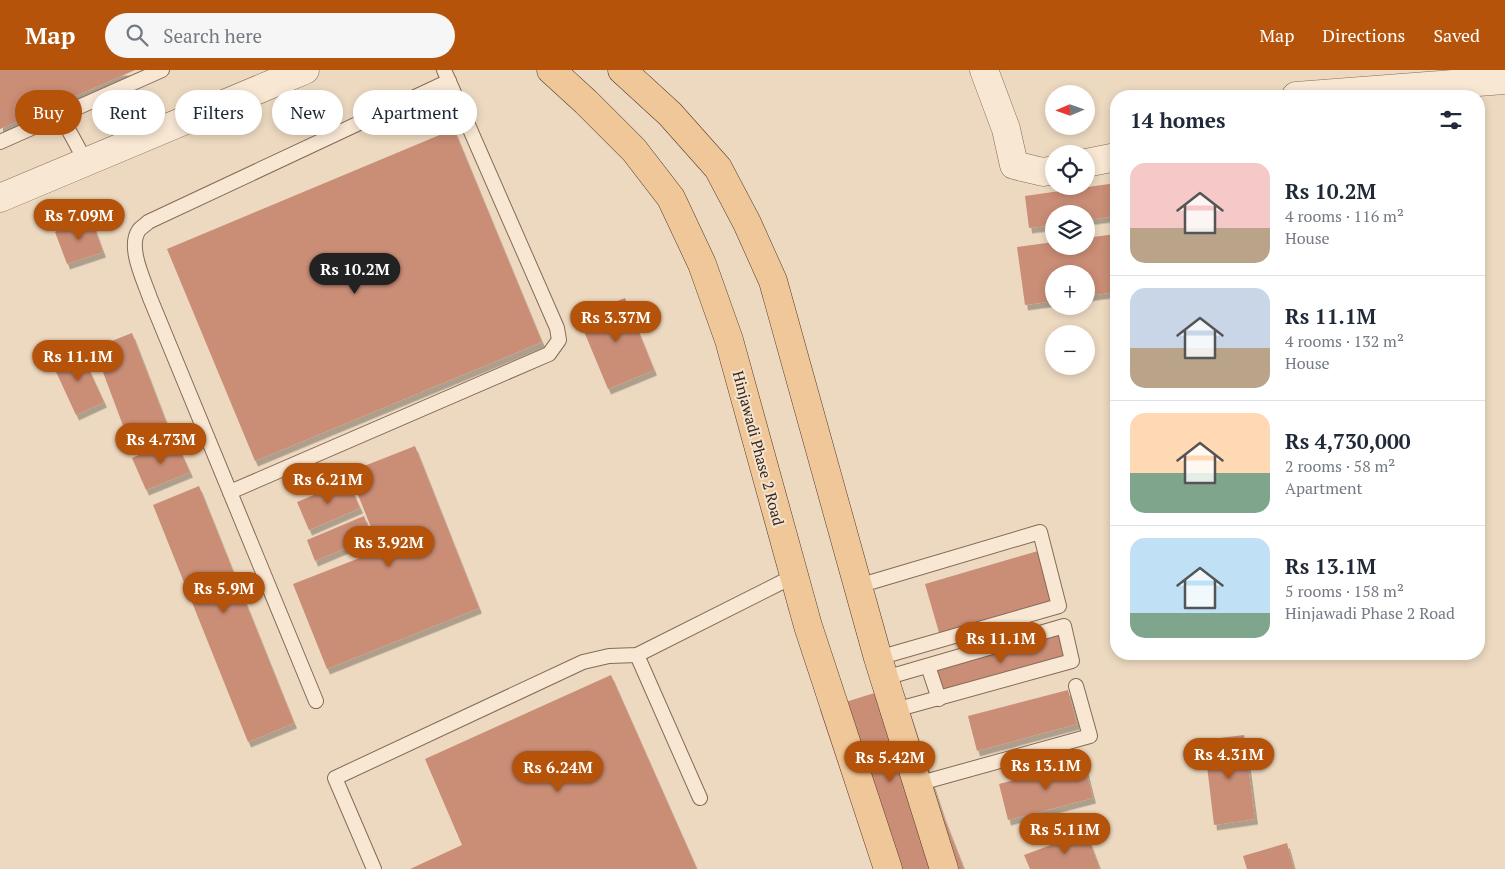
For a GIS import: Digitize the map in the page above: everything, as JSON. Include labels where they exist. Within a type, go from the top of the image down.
[{"type":"main road","name":"Hinjawadi Phase 2 Road","points":[[551,70],[634,150],[671,198],[702,264],[729,340],[794,576],[830,696],[888,869]]},
{"type":"main road","points":[[622,70],[670,114],[718,168],[773,281],[858,586],[916,784],[944,869]]},
{"type":"street","points":[[0,198],[305,70]]},
{"type":"street","points":[[984,70],[1006,129],[1014,165],[1045,172]]},
{"type":"street","points":[[1374,90],[1505,80]]},
{"type":"street","points":[[1095,161],[1110,158]]},
{"type":"lane","points":[[82,107],[162,70]]},
{"type":"lane","points":[[230,492],[549,354],[559,340],[557,328],[446,76],[157,218],[139,230],[136,238],[135,255],[150,298],[316,701]]},
{"type":"lane","points":[[0,142],[17,135]]},
{"type":"lane","points":[[72,135],[86,162]]},
{"type":"lane","points":[[858,586],[1040,532],[1059,606],[882,668]]},
{"type":"lane","points":[[374,869],[335,778],[583,662],[609,656],[637,655],[794,576]]},
{"type":"lane","points":[[882,668],[928,666],[1064,626],[1072,661],[895,710]]},
{"type":"lane","points":[[637,655],[700,798]]},
{"type":"lane","points":[[928,666],[939,699]]},
{"type":"lane","points":[[916,784],[1090,736],[1076,686]]},
{"type":"building","points":[[0,70],[135,70],[82,93],[82,90],[15,90],[15,122],[0,129]]},
{"type":"building","points":[[440,135],[456,135],[542,342],[255,461],[167,249]]},
{"type":"building","points":[[1110,184],[1110,217],[1095,219],[1095,205],[1045,205],[1045,226],[1029,228],[1025,196],[1045,193],[1045,195],[1095,195],[1095,186]]},
{"type":"building","points":[[90,216],[103,252],[67,264],[55,232]]},
{"type":"building","points":[[1110,235],[1110,293],[1095,295],[1095,265],[1045,265],[1045,302],[1025,305],[1017,247],[1045,243],[1045,255],[1095,255],[1095,237]]},
{"type":"building","points":[[625,298],[654,370],[608,389],[578,317]]},
{"type":"building","points":[[132,333],[170,432],[131,447],[94,348]]},
{"type":"building","points":[[80,350],[104,402],[76,415],[52,363]]},
{"type":"building","points":[[175,439],[190,472],[146,490],[132,458]]},
{"type":"building","points":[[415,446],[479,608],[327,669],[293,584],[380,550],[349,472]]},
{"type":"building","points":[[348,481],[360,508],[309,530],[297,502]]},
{"type":"building","points":[[199,486],[294,723],[248,742],[153,505]]},
{"type":"building","points":[[364,516],[372,537],[315,561],[307,540]]},
{"type":"building","points":[[1038,551],[1053,602],[940,636],[925,584]]},
{"type":"building","points":[[1060,633],[1067,660],[942,695],[934,668]]},
{"type":"building","points":[[611,675],[697,869],[410,869],[462,845],[425,759]]},
{"type":"building","points":[[900,685],[943,815],[964,869],[875,869],[863,837],[820,710]]},
{"type":"building","points":[[1068,690],[1077,724],[977,751],[968,716]]},
{"type":"building","points":[[1244,735],[1255,819],[1214,825],[1204,740]]},
{"type":"building","points":[[1084,762],[1093,798],[1008,820],[999,784]]},
{"type":"building","points":[[1086,832],[1100,869],[1030,869],[1024,855]]},
{"type":"building","points":[[1287,843],[1294,869],[1247,869],[1243,856]]}]
